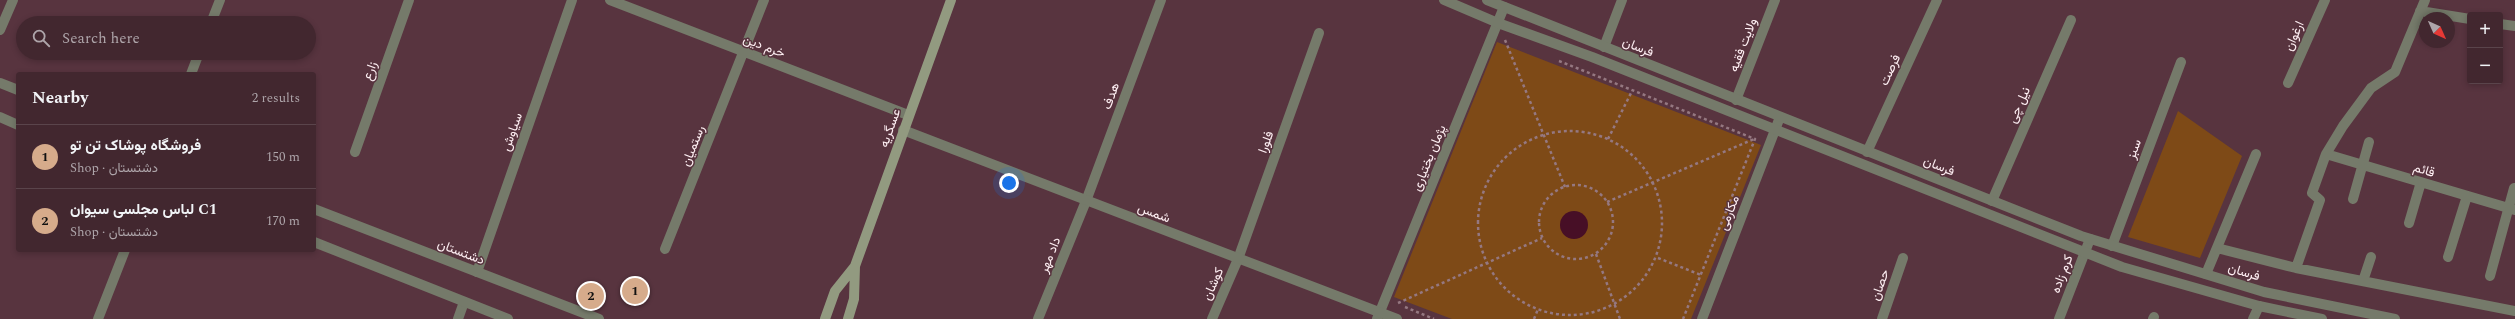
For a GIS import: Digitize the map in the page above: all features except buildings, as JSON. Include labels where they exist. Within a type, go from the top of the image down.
[{"type":"main road","name":"عسگریه","points":[[848,319],[854,299],[855,266],[908,115],[952,0]]},
{"type":"main road","name":"عسگریه","points":[[825,319],[835,291],[855,266]]},
{"type":"street","points":[[0,30],[13,0]]},
{"type":"street","points":[[214,16],[220,0]]},
{"type":"street","name":"زارع","points":[[355,152],[409,0]]},
{"type":"street","name":"سیاوش","points":[[477,272],[572,0]]},
{"type":"street","name":"خرم دین","points":[[610,0],[908,115]]},
{"type":"street","name":"رستمیان","points":[[665,249],[764,0]]},
{"type":"street","name":"هدف","points":[[1086,201],[1161,0]]},
{"type":"street","name":"فرسان","points":[[1444,0],[1498,23],[1592,57],[2122,268],[2259,306],[2322,319]]},
{"type":"street","name":"فرسان","points":[[1487,0],[1867,152],[2090,239],[2264,292],[2395,319]]},
{"type":"street","points":[[1604,47],[1622,0]]},
{"type":"street","name":"ولایت فقیه","points":[[1736,100],[1775,0]]},
{"type":"street","name":"فرصت","points":[[1867,152],[1937,0]]},
{"type":"street","name":"ارغوان","points":[[2288,83],[2325,0]]},
{"type":"street","points":[[2296,268],[2320,200],[2312,193],[2326,154],[2343,126],[2371,88],[2395,72],[2425,0]]},
{"type":"street","name":"پژمان بختیاری","points":[[1379,316],[1504,7]]},
{"type":"street","points":[[2420,11],[2467,19]]},
{"type":"street","name":"نیل چی","points":[[1992,201],[2070,20]]},
{"type":"street","points":[[2503,24],[2515,26]]},
{"type":"street","name":"فلورا","points":[[1238,259],[1319,33]]},
{"type":"street","points":[[192,72],[196,60]]},
{"type":"street","name":"سبز","points":[[2112,246],[2181,62]]},
{"type":"street","points":[[0,83],[16,89]]},
{"type":"street","points":[[0,117],[16,123]]},
{"type":"street","name":"مکارمی","points":[[1702,319],[1780,117]]},
{"type":"street","name":"شمس","points":[[903,130],[1238,259],[1379,316],[1397,319]]},
{"type":"street","points":[[2353,199],[2370,142]]},
{"type":"street","points":[[2206,274],[2256,154]]},
{"type":"street","name":"قائم","points":[[2326,154],[2512,209]]},
{"type":"street","points":[[2409,223],[2420,182]]},
{"type":"street","points":[[2490,276],[2512,209],[2514,188]]},
{"type":"street","points":[[2448,257],[2466,196]]},
{"type":"street","name":"داد مهر","points":[[1038,319],[1086,201]]},
{"type":"street","name":"دشتستان","points":[[316,210],[599,319]]},
{"type":"street","name":"کرم زاده","points":[[2058,319],[2090,239]]},
{"type":"street","points":[[316,243],[508,319]]},
{"type":"street","points":[[2217,248],[2296,268],[2515,311]]},
{"type":"street","points":[[98,319],[124,252]]},
{"type":"street","points":[[2363,281],[2371,257]]},
{"type":"street","name":"حصان","points":[[1882,319],[1903,258]]},
{"type":"street","name":"کوشان","points":[[1212,319],[1238,259]]},
{"type":"street","points":[[458,319],[464,302]]},
{"type":"street","points":[[2253,319],[2259,306]]},
{"type":"path","points":[[1498,23],[1565,187]]},
{"type":"path","points":[[1505,40],[1512,42]]},
{"type":"path","points":[[1502,47],[1505,40]]},
{"type":"path","points":[[1554,59],[1755,139]]},
{"type":"path","points":[[1608,139],[1632,90]]},
{"type":"path","points":[[1563,130],[1592,133],[1608,139],[1619,144],[1641,163],[1654,182],[1663,220],[1658,258],[1643,280],[1614,304],[1590,314],[1558,315],[1528,306],[1502,287],[1486,264],[1477,232],[1479,202],[1491,175],[1510,153],[1535,137],[1544,134],[1563,130]]},
{"type":"path","points":[[1607,202],[1775,130]]},
{"type":"path","points":[[1684,319],[1755,139]]},
{"type":"path","points":[[1577,185],[1588,187],[1607,202],[1612,212],[1613,224],[1610,236],[1596,254],[1584,259],[1571,259],[1559,256],[1549,248],[1542,238],[1539,226],[1540,213],[1545,202],[1553,192],[1565,187],[1577,185]]},
{"type":"path","points":[[1379,316],[1397,304],[1542,238]]},
{"type":"path","points":[[1596,254],[1620,319]]},
{"type":"path","points":[[1658,258],[1716,281]]},
{"type":"path","points":[[1397,304],[1400,297]]},
{"type":"path","points":[[1397,304],[1434,319]]},
{"type":"path","points":[[1534,319],[1538,309]]},
{"type":"shaded area","points":[[1497,42],[1761,145],[1691,319],[1452,319],[1394,297]]},
{"type":"shaded area","points":[[2178,111],[2242,156],[2200,258],[2128,237]]},
{"type":"shaded area","points":[[1574,211],[1584,215],[1588,225],[1584,235],[1574,239],[1564,235],[1560,225],[1564,215]]},
{"type":"place","name":"فروشگاه پوشاک تن تو","points":[[635,291]]},
{"type":"place","name":"لباس مجلسی سیوان C1","points":[[591,296]]}]
